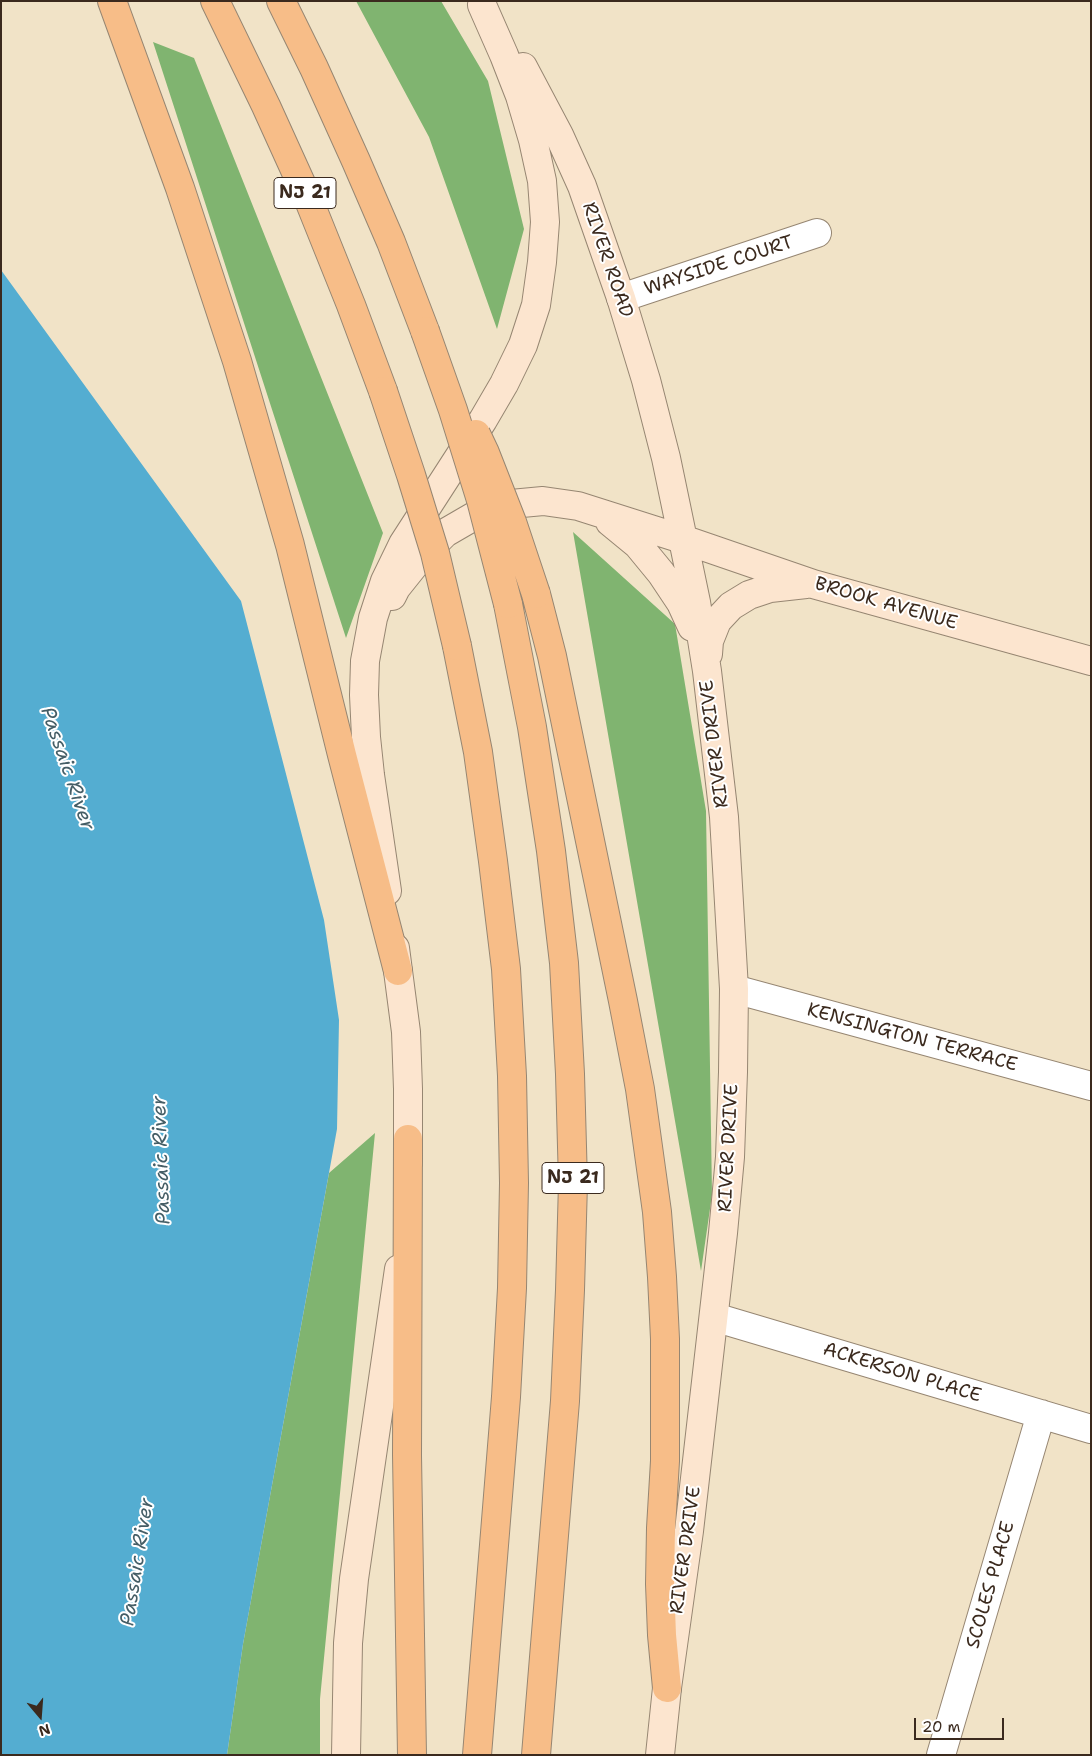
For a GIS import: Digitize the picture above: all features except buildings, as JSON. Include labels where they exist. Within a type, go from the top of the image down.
[{"type":"highway","points":[[112,1],[180,188],[237,361],[290,545],[398,971]]},
{"type":"highway","name":"NJ 21","points":[[215,1],[266,106],[310,204],[351,304],[383,391],[435,553],[457,646],[478,752],[506,969],[512,1076],[514,1183],[512,1288],[506,1397],[477,1755]]},
{"type":"highway","name":"NJ 21","points":[[281,1],[314,68],[391,242],[453,410],[478,491],[508,604],[532,727],[551,851],[563,954],[570,1074],[573,1183],[565,1401],[536,1755]]},
{"type":"highway","points":[[425,332],[485,452],[512,522],[536,594],[552,656],[640,1089],[656,1203],[665,1339],[665,1461],[660,1584],[667,1688]]},
{"type":"highway","points":[[408,1139],[407,1436],[412,1755]]},
{"type":"main road","points":[[346,1755],[348,1643],[354,1579],[399,1271],[406,1207],[408,1139],[406,1032],[370,776],[364,696],[365,661],[373,618],[384,581],[403,544],[483,420],[504,384],[523,345],[536,305],[542,262],[545,222],[542,181],[533,140],[520,96],[481,3]]},
{"type":"main road","name":"RIVER ROAD","points":[[481,3],[510,46],[536,90],[582,186],[621,298],[648,388],[684,540]]},
{"type":"main road","points":[[364,696],[370,658],[380,623],[396,588],[420,558],[446,533],[476,516],[511,504],[543,501],[578,506],[612,523],[638,545],[661,573],[681,603],[696,635],[707,670]]},
{"type":"main road","name":"BROOK AVENUE","points":[[578,506],[813,584],[1091,661]]},
{"type":"main road","name":"RIVER DRIVE","points":[[660,1755],[714,1316],[730,1157],[733,1072],[734,989],[724,818],[707,670],[684,540]]},
{"type":"main road","points":[[707,670],[709,641],[717,621],[731,606],[749,595],[770,588],[813,584]]},
{"type":"street","name":"WAYSIDE COURT","points":[[621,298],[817,233]]},
{"type":"street","name":"KENSINGTON TERRACE","points":[[734,989],[1091,1086]]},
{"type":"street","name":"ACKERSON PLACE","points":[[714,1316],[1091,1430]]},
{"type":"street","name":"SCOLES PLACE","points":[[942,1755],[1041,1414]]},
{"type":"green space","points":[[356,1],[441,1],[488,81],[524,229],[497,329],[429,137]]},
{"type":"green space","points":[[153,42],[194,58],[383,533],[346,638]]},
{"type":"green space","points":[[573,532],[675,624],[706,811],[712,1195],[701,1271]]},
{"type":"green space","points":[[375,1133],[320,1699],[320,1755],[227,1755],[243,1644],[329,1173]]},
{"type":"water","name":"Passaic River","points":[[1,270],[241,601],[324,920],[339,1020],[337,1129],[243,1644],[227,1755],[1,1755]]}]
